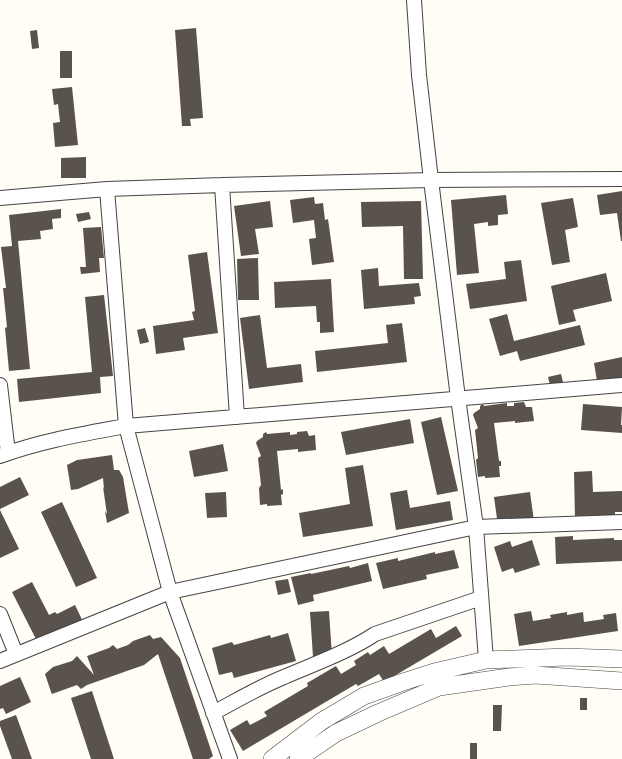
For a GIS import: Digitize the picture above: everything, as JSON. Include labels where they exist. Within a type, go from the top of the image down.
[{"type":"street","points":[[414,0],[419,75],[458,398],[476,528],[486,660]]},
{"type":"street","points":[[0,198],[107,189],[222,185],[432,180],[622,179]]},
{"type":"street","points":[[222,185],[237,417]]},
{"type":"street","points":[[107,189],[126,426],[170,592],[230,759]]},
{"type":"street","points":[[0,385],[4,455],[73,436],[126,426],[622,385]]},
{"type":"street","points":[[0,661],[170,592],[476,528],[622,522]]},
{"type":"street","points":[[213,713],[282,678],[365,641],[375,634],[481,598]]},
{"type":"street","points":[[0,614],[16,654]]},
{"type":"street","points":[[272,759],[322,721],[364,696],[434,672],[486,660],[567,657],[622,659]]},
{"type":"street","points":[[298,759],[336,733],[378,713],[439,688],[509,677],[535,675],[622,681]]},
{"type":"building","points":[[196,28],[203,118],[190,119],[191,126],[182,126],[175,30]]},
{"type":"building","points":[[37,30],[39,48],[32,49],[30,31]]},
{"type":"building","points":[[60,51],[72,51],[72,78],[60,78]]},
{"type":"building","points":[[72,87],[78,145],[55,147],[53,123],[60,122],[58,104],[54,105],[52,89]]},
{"type":"building","points":[[86,157],[86,178],[61,178],[61,158]]},
{"type":"building","points":[[622,191],[621,241],[617,213],[600,215],[597,195]]},
{"type":"building","points":[[506,195],[508,214],[498,215],[498,225],[488,226],[488,222],[474,224],[479,273],[457,275],[451,200]]},
{"type":"building","points":[[314,197],[315,204],[323,203],[325,220],[328,219],[334,262],[312,265],[309,239],[316,238],[314,220],[293,223],[290,200]]},
{"type":"building","points":[[573,198],[578,227],[565,230],[570,262],[552,265],[541,203]]},
{"type":"building","points":[[270,201],[273,227],[255,229],[259,254],[241,256],[234,206]]},
{"type":"building","points":[[421,201],[423,279],[404,279],[403,226],[362,227],[361,202]]},
{"type":"building","points":[[61,209],[61,218],[52,219],[53,229],[40,231],[41,239],[18,241],[30,369],[9,371],[3,288],[6,288],[1,247],[12,246],[9,215]]},
{"type":"building","points":[[89,212],[91,219],[78,222],[76,214]]},
{"type":"building","points":[[101,227],[104,258],[99,258],[100,272],[81,274],[80,267],[86,267],[83,228]]},
{"type":"building","points":[[207,252],[218,333],[183,338],[185,350],[156,354],[153,326],[194,320],[192,312],[195,311],[188,255]]},
{"type":"building","points":[[258,258],[259,300],[238,300],[237,259]]},
{"type":"building","points":[[521,260],[527,301],[470,309],[466,284],[506,279],[504,262]]},
{"type":"building","points":[[378,268],[379,286],[419,283],[421,296],[414,297],[415,304],[364,309],[361,270]]},
{"type":"building","points":[[606,273],[612,301],[573,310],[576,321],[559,325],[551,286]]},
{"type":"building","points":[[331,279],[334,332],[320,333],[320,322],[317,322],[316,306],[275,308],[274,282]]},
{"type":"building","points":[[104,295],[113,376],[100,377],[101,393],[19,402],[17,379],[92,372],[85,297]]},
{"type":"building","points":[[507,314],[514,341],[580,325],[585,345],[520,361],[517,351],[500,356],[489,319]]},
{"type":"building","points":[[260,315],[267,368],[301,364],[303,382],[249,389],[240,318]]},
{"type":"building","points":[[402,323],[407,362],[317,372],[315,351],[388,343],[386,325]]},
{"type":"building","points":[[145,328],[149,342],[140,344],[137,330]]},
{"type":"building","points":[[622,357],[622,380],[598,387],[594,363]]},
{"type":"building","points":[[561,374],[564,386],[551,389],[548,377]]},
{"type":"building","points":[[524,402],[526,407],[532,407],[534,421],[494,423],[499,461],[501,461],[501,466],[499,466],[500,477],[478,477],[476,460],[478,458],[475,430],[478,428],[473,415],[474,413],[480,409],[480,406],[483,404],[484,406],[507,403],[507,406],[514,406],[514,403]]},
{"type":"building","points":[[583,404],[622,407],[622,433],[581,430]]},
{"type":"building","points":[[441,417],[458,491],[437,495],[421,422]]},
{"type":"building","points":[[410,419],[414,443],[346,455],[341,432]]},
{"type":"building","points":[[307,431],[309,436],[315,435],[316,450],[298,452],[298,449],[277,451],[281,490],[283,489],[283,494],[281,495],[282,505],[260,505],[259,488],[261,485],[258,458],[261,456],[256,443],[257,441],[263,437],[263,434],[266,432],[267,434],[290,432],[290,435],[297,434],[297,432]]},
{"type":"building","points":[[223,444],[228,471],[194,477],[189,451]]},
{"type":"building","points":[[112,455],[114,470],[119,470],[123,477],[129,513],[107,523],[103,478],[78,489],[71,490],[67,465],[77,460]]},
{"type":"building","points":[[363,465],[373,526],[303,537],[299,513],[350,504],[345,468]]},
{"type":"building","points":[[592,471],[593,492],[622,491],[622,512],[615,512],[615,517],[575,519],[574,472]]},
{"type":"building","points":[[20,477],[29,495],[0,509],[0,487]]},
{"type":"building","points":[[407,490],[410,508],[450,501],[453,520],[396,530],[390,493]]},
{"type":"building","points":[[226,492],[227,517],[207,518],[205,493]]},
{"type":"building","points":[[530,492],[534,521],[498,526],[494,497]]},
{"type":"building","points":[[62,502],[97,578],[76,587],[41,512]]},
{"type":"building","points":[[0,510],[19,549],[0,558]]},
{"type":"building","points":[[573,536],[573,540],[614,538],[614,540],[622,540],[622,561],[556,564],[555,537]]},
{"type":"building","points":[[532,540],[540,565],[515,573],[513,568],[502,572],[494,547],[510,541],[512,547]]},
{"type":"building","points":[[454,550],[459,568],[426,575],[427,579],[383,589],[376,563],[398,558],[398,561],[435,552],[435,554]]},
{"type":"building","points":[[368,563],[372,581],[313,595],[314,601],[298,605],[291,577],[349,566],[350,568]]},
{"type":"building","points":[[288,579],[291,592],[278,595],[275,581]]},
{"type":"building","points":[[32,582],[49,615],[55,612],[57,614],[75,605],[86,628],[38,643],[12,592]]},
{"type":"building","points":[[329,611],[332,656],[313,657],[310,612]]},
{"type":"building","points":[[531,611],[533,621],[551,618],[550,615],[567,612],[567,615],[583,612],[584,622],[604,619],[603,615],[616,613],[618,631],[519,646],[514,614]]},
{"type":"building","points":[[456,626],[462,636],[384,682],[379,674],[358,686],[356,684],[243,751],[230,730],[247,720],[250,725],[267,716],[264,712],[308,686],[307,683],[336,666],[341,674],[356,665],[354,661],[368,652],[370,655],[384,646],[389,654],[431,629],[436,638]]},
{"type":"building","points":[[288,633],[296,661],[234,678],[232,672],[219,675],[212,648],[232,642],[234,645],[270,635],[271,638]]},
{"type":"building","points":[[150,635],[153,639],[161,637],[180,658],[213,756],[209,759],[193,759],[158,654],[144,665],[87,685],[81,689],[77,685],[52,694],[51,692],[45,674],[53,667],[72,661],[77,656],[94,675],[87,656],[109,648],[113,645],[117,649]]},
{"type":"building","points":[[20,677],[31,702],[6,714],[3,708],[0,709],[0,686]]},
{"type":"building","points":[[92,691],[114,759],[91,759],[71,698]]},
{"type":"building","points":[[580,698],[587,698],[587,710],[580,710]]},
{"type":"building","points":[[493,705],[502,705],[501,731],[493,731]]},
{"type":"building","points":[[16,715],[32,759],[12,759],[0,726],[0,721]]},
{"type":"building","points":[[470,743],[477,743],[477,759],[470,759]]}]
